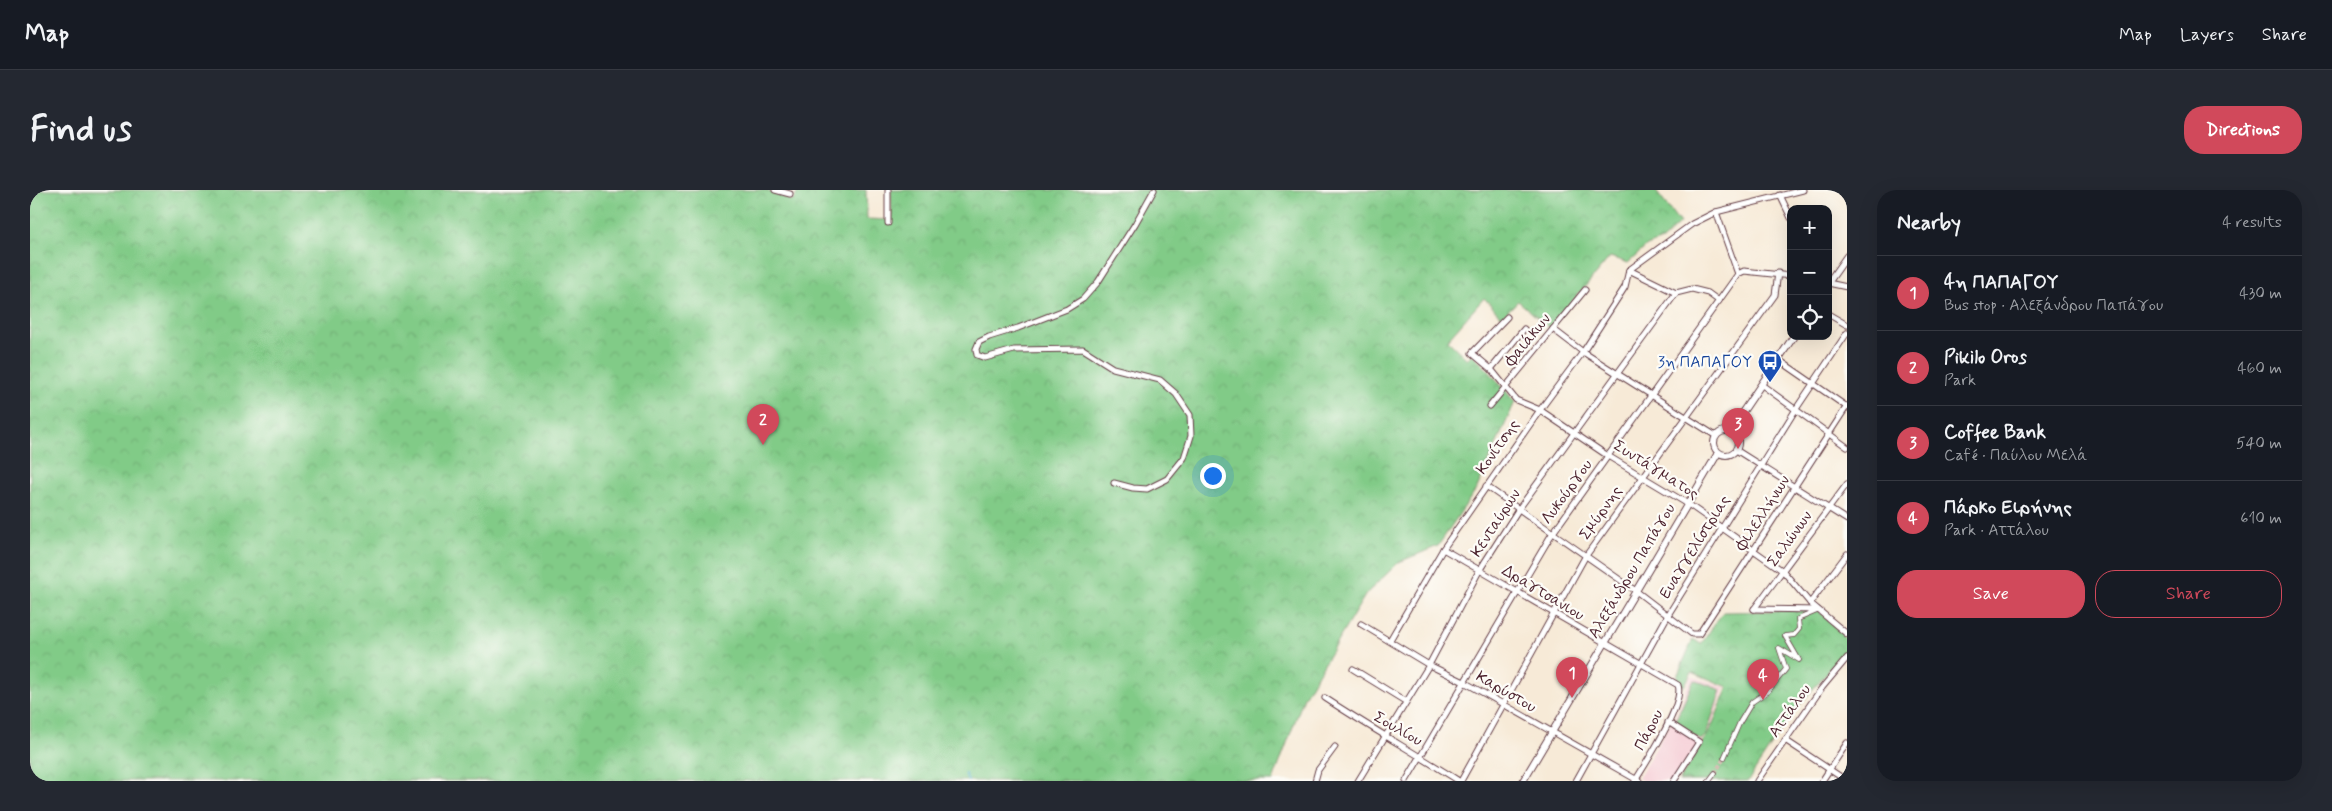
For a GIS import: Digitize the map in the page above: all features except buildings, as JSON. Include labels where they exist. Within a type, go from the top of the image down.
[{"type":"street","points":[[775,190],[790,194]]},
{"type":"street","points":[[888,190],[888,223]]},
{"type":"street","points":[[1114,483],[1133,488],[1148,489],[1167,479],[1184,458],[1191,436],[1190,415],[1176,394],[1160,380],[1112,368],[1083,349],[1014,350],[985,358],[977,355],[976,349],[979,342],[989,337],[1067,309],[1083,300],[1104,274],[1154,190]]},
{"type":"street","points":[[1719,301],[1708,293],[1692,289],[1676,292],[1629,270],[1692,224],[1716,212],[1803,190]]},
{"type":"street","points":[[1780,196],[1787,210]]},
{"type":"street","points":[[1716,212],[1738,274],[1744,271],[1787,275]]},
{"type":"street","points":[[1832,277],[1847,256]]},
{"type":"street","name":"Κονίτσης","points":[[1390,640],[1443,549],[1583,352],[1625,287],[1629,270]]},
{"type":"street","name":"Λυκούργου","points":[[1406,781],[1517,590],[1553,533],[1738,274]]},
{"type":"street","name":"Σμύρνης","points":[[1460,781],[1585,557],[1775,295],[1778,274]]},
{"type":"street","points":[[1832,284],[1847,287]]},
{"type":"street","name":"Φαιάκων","points":[[1490,406],[1585,290]]},
{"type":"street","name":"Κενταύρων","points":[[1358,781],[1405,700],[1429,665],[1480,571],[1518,510],[1616,372],[1676,292]]},
{"type":"street","points":[[1832,316],[1847,325]]},
{"type":"street","name":"Συντάγματος","points":[[1507,317],[1472,353],[1491,369],[1516,400],[1540,410],[1608,456],[1688,504],[1783,571],[1810,603],[1845,632]]},
{"type":"street","points":[[1491,369],[1524,329]]},
{"type":"street","points":[[1552,329],[1583,352],[1716,436]]},
{"type":"street","name":"Ευαγγελίστριας","points":[[1576,781],[1642,666],[1668,615],[1812,383],[1847,333]]},
{"type":"street","points":[[1729,432],[1792,340]]},
{"type":"street","points":[[1779,360],[1847,407]]},
{"type":"street","points":[[1762,385],[1847,447]]},
{"type":"street","name":"Φιλελλήνων","points":[[1668,615],[1692,634],[1699,634],[1847,407]]},
{"type":"street","points":[[1723,432],[1729,432],[1737,439],[1736,450],[1730,455],[1718,453],[1714,444],[1716,436],[1723,432]]},
{"type":"street","points":[[1736,450],[1847,520]]},
{"type":"street","name":"Αλεξάνδρου Παπάγου","points":[[1523,781],[1718,453]]},
{"type":"street","name":"Σαλώνων","points":[[1819,610],[1754,609],[1847,484]]},
{"type":"street","points":[[1486,486],[1668,615]]},
{"type":"street","name":"Δραγτσανιου","points":[[1443,549],[1517,590],[1553,614],[1642,666],[1675,683],[1679,690]]},
{"type":"street","points":[[1810,603],[1847,554]]},
{"type":"street","points":[[1724,758],[1740,722],[1752,702],[1768,691],[1786,669],[1779,648],[1799,660],[1785,636],[1794,635],[1799,629],[1798,619],[1819,610]]},
{"type":"street","name":"Καρύστου","points":[[1361,624],[1429,665],[1464,682],[1637,780]]},
{"type":"street","points":[[1845,632],[1847,624]]},
{"type":"street","name":"Αττάλου","points":[[1757,781],[1821,689],[1847,658]]},
{"type":"street","points":[[1353,669],[1405,700]]},
{"type":"street","name":"Πάρου","points":[[1637,780],[1668,722],[1679,690]]},
{"type":"street","name":"Σουλίου","points":[[1325,698],[1384,737],[1421,756],[1460,781]]},
{"type":"street","points":[[1668,722],[1699,742],[1674,781]]},
{"type":"street","points":[[1785,740],[1847,781]]},
{"type":"street","points":[[1822,781],[1847,743]]},
{"type":"street","points":[[1315,781],[1318,770],[1335,747]]},
{"type":"street","points":[[1709,781],[1715,773]]},
{"type":"shaded area","points":[[1691,676],[1725,687],[1710,728],[1674,781],[1643,781],[1638,778],[1680,707]]},
{"type":"green space","points":[[30,190],[765,190],[793,201],[799,190],[866,190],[867,219],[892,220],[891,190],[1655,190],[1680,223],[1662,240],[1647,246],[1628,263],[1610,257],[1550,328],[1518,301],[1502,317],[1484,298],[1447,340],[1467,359],[1472,354],[1515,402],[1477,488],[1438,546],[1399,562],[1366,594],[1304,697],[1273,781],[30,781]]},
{"type":"green space","points":[[1819,610],[1847,641],[1847,648],[1792,714],[1748,781],[1679,781],[1711,728],[1728,687],[1692,672],[1684,686],[1675,681],[1693,639],[1701,644],[1723,612]]},
{"type":"green space","points":[[1694,680],[1721,690],[1706,735],[1701,740],[1674,724]]},
{"type":"waterway","points":[[965,773],[968,781]]},
{"type":"tunnel","points":[[1715,773],[1724,758]]},
{"type":"place","name":"3η ΠΑΠΑΓΟΥ","points":[[1770,383]]},
{"type":"place","name":"Pikilo Oros","points":[[763,445]]},
{"type":"place","name":"Coffee Bank","points":[[1738,449]]},
{"type":"place","name":"4η ΠΑΠΑΓΟΥ","points":[[1572,698]]},
{"type":"place","name":"Πάρκο Ειρήνης","points":[[1763,700]]}]
